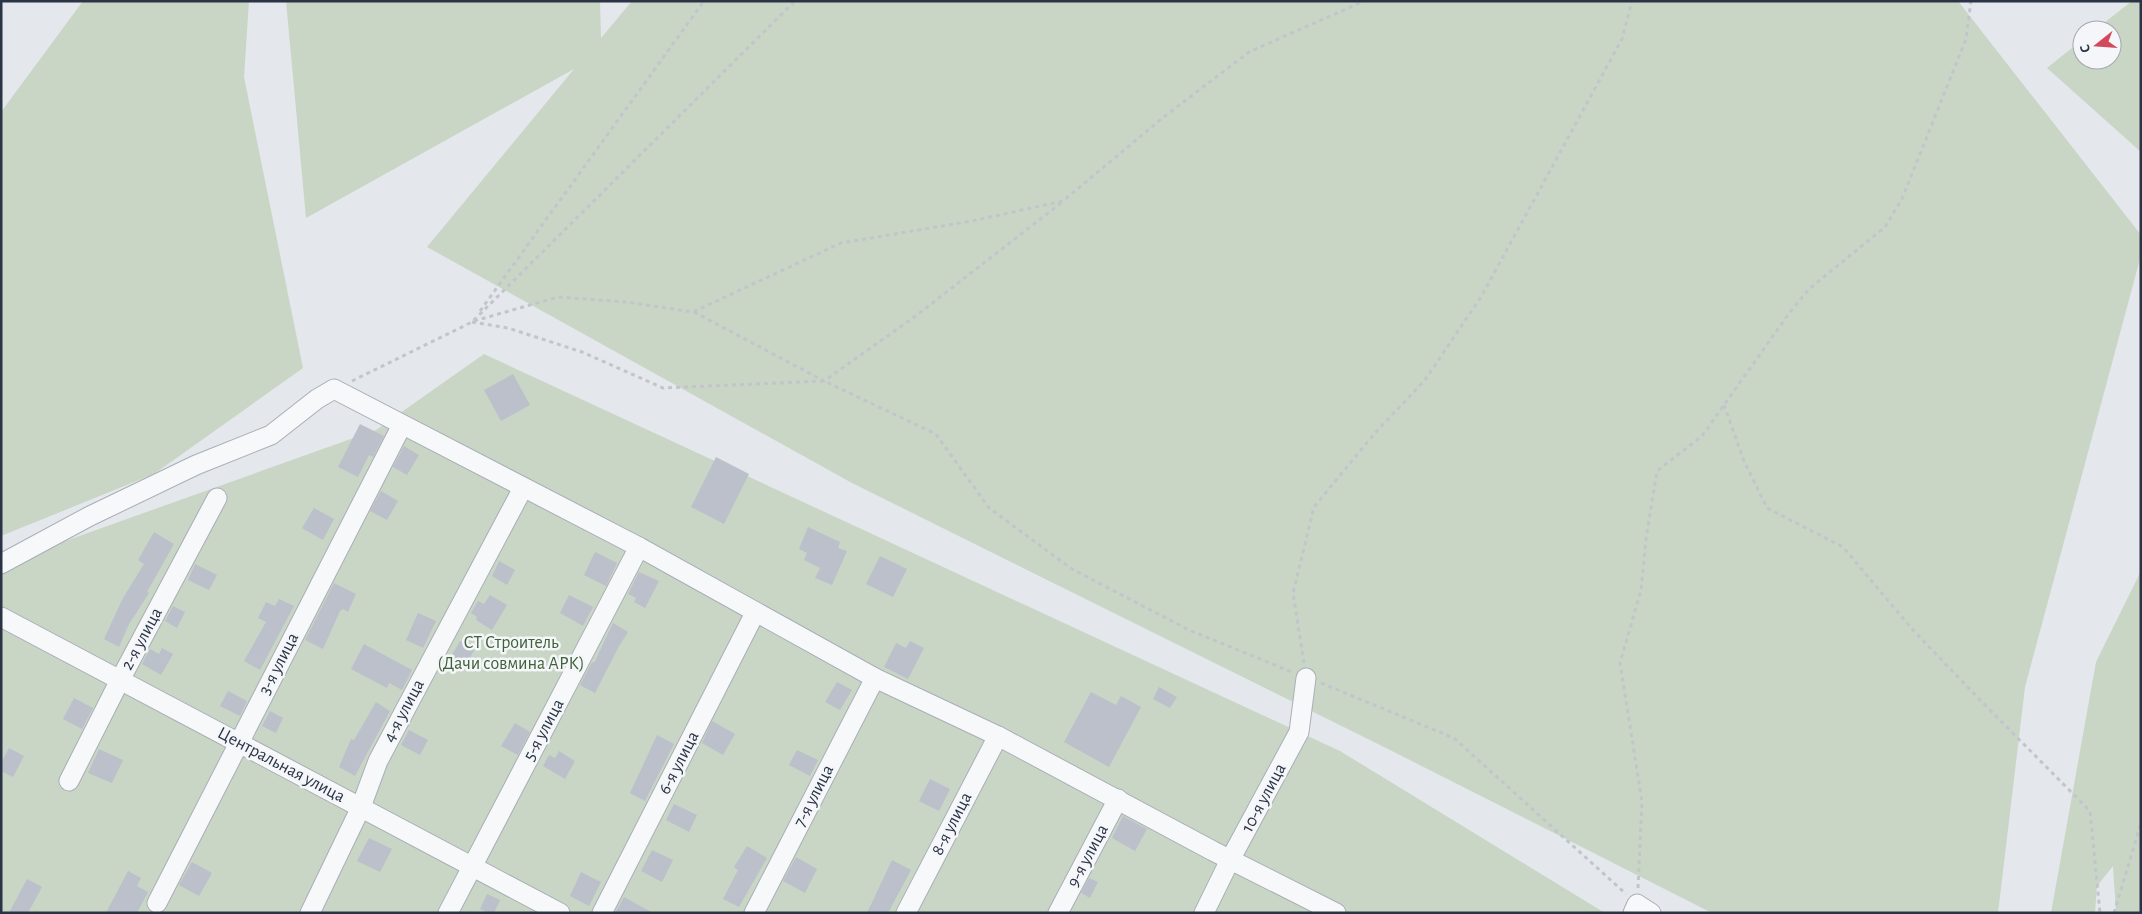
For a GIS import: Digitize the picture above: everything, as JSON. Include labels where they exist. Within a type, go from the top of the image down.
[{"type":"street","points":[[1,564],[90,516],[169,478],[272,435],[317,399],[334,389],[639,547],[875,678],[998,736],[1230,860],[1336,913]]},
{"type":"street","name":"3-я улица","points":[[157,903],[402,425]]},
{"type":"street","name":"4-я улица","points":[[310,913],[361,807],[378,761],[523,488]]},
{"type":"street","name":"2-я улица","points":[[69,781],[120,680],[217,498]]},
{"type":"street","name":"5-я улица","points":[[448,913],[639,547]]},
{"type":"street","name":"6-я улица","points":[[602,913],[755,613]]},
{"type":"street","name":"Центральная улица","points":[[3,622],[120,680],[560,913]]},
{"type":"street","name":"7-я улица","points":[[754,913],[875,678]]},
{"type":"street","name":"10-я улица","points":[[1204,913],[1230,860],[1299,732],[1306,678]]},
{"type":"street","name":"8-я улица","points":[[906,913],[998,736]]},
{"type":"street","name":"9-я улица","points":[[1058,913],[1118,800]]},
{"type":"path","points":[[472,322],[704,1]]},
{"type":"path","points":[[472,322],[796,1]]},
{"type":"path","points":[[472,322],[508,328],[582,352],[663,388],[824,381],[917,315],[1063,201],[1165,116],[1249,52],[1364,1]]},
{"type":"path","points":[[1306,678],[1293,593],[1314,508],[1375,433],[1425,380],[1481,297],[1622,40],[1632,1]]},
{"type":"path","points":[[1640,910],[1642,802],[1620,662],[1641,590],[1646,539],[1657,471],[1702,436],[1790,312],[1809,289],[1885,227],[1902,199],[1966,39],[1971,1]]},
{"type":"path","points":[[693,312],[841,243],[972,221],[1063,201]]},
{"type":"path","points":[[334,389],[472,322],[558,297],[627,302],[693,312],[824,381],[936,434],[989,508],[1072,569],[1189,630],[1454,738],[1640,910]]},
{"type":"path","points":[[1724,405],[1744,461],[1767,508],[1843,547],[1912,629],[2090,811],[2100,913]]},
{"type":"path","points":[[2114,913],[2141,823]]},
{"type":"green space","points":[[83,1],[249,1],[244,77],[303,368],[154,474],[1,536],[1,112]]},
{"type":"green space","points":[[286,1],[600,1],[601,38],[632,1],[1958,1],[2141,235],[2141,255],[2025,687],[1998,913],[1712,913],[1388,749],[852,483],[427,247],[574,69],[306,218]]},
{"type":"green space","points":[[2132,1],[2141,1],[2141,152],[2047,68],[2072,48],[2072,70],[2122,70],[2122,20],[2108,20]]},
{"type":"green space","name":"СТ Строитель (Дачи совмина АРК)","points":[[484,354],[1340,751],[1605,913],[1,913],[1,564],[376,430]]},
{"type":"green space","points":[[2141,571],[2141,913],[2116,913],[2113,866],[2097,886],[2095,913],[2051,913],[2096,662]]},
{"type":"building","points":[[513,374],[530,405],[501,421],[484,390]]},
{"type":"building","points":[[360,424],[384,436],[373,457],[369,455],[358,477],[338,467]]},
{"type":"building","points":[[404,446],[419,455],[407,475],[393,467]]},
{"type":"building","points":[[716,457],[749,474],[724,524],[691,507]]},
{"type":"building","points":[[381,491],[398,501],[387,520],[370,511]]},
{"type":"building","points":[[314,508],[334,519],[323,540],[302,528]]},
{"type":"building","points":[[808,527],[840,542],[838,548],[847,551],[832,585],[815,578],[820,568],[804,560],[807,553],[799,549]]},
{"type":"building","points":[[154,532],[174,544],[147,592],[149,593],[129,624],[119,647],[104,639],[123,598],[144,564],[138,560]]},
{"type":"building","points":[[595,552],[617,563],[606,586],[584,575]]},
{"type":"building","points":[[880,556],[907,569],[893,597],[866,584]]},
{"type":"building","points":[[499,561],[515,570],[507,585],[492,576]]},
{"type":"building","points":[[195,564],[217,575],[209,590],[188,580]]},
{"type":"building","points":[[639,572],[659,581],[645,608],[634,602],[636,598],[628,594]]},
{"type":"building","points":[[334,583],[356,594],[348,612],[343,609],[340,611],[323,649],[305,640]]},
{"type":"building","points":[[490,595],[507,605],[492,630],[476,620],[477,617],[471,613],[478,601],[484,604]]},
{"type":"building","points":[[569,595],[593,607],[583,626],[560,613]]},
{"type":"building","points":[[279,599],[294,606],[260,670],[244,661],[266,622],[258,618],[266,602],[275,606]]},
{"type":"building","points":[[173,606],[185,612],[177,628],[165,621]]},
{"type":"building","points":[[418,613],[436,621],[423,648],[406,640]]},
{"type":"building","points":[[613,623],[628,632],[595,693],[580,685],[592,662],[594,663]]},
{"type":"building","points":[[460,641],[475,649],[463,669],[449,660]]},
{"type":"building","points":[[910,641],[924,648],[908,679],[884,667],[896,643],[906,648]]},
{"type":"building","points":[[364,644],[412,670],[402,690],[389,683],[387,688],[351,669]]},
{"type":"building","points":[[162,648],[173,654],[161,675],[142,664],[150,649],[159,654]]},
{"type":"building","points":[[837,682],[852,690],[840,710],[825,702]]},
{"type":"building","points":[[1159,687],[1177,697],[1170,708],[1153,699]]},
{"type":"building","points":[[228,691],[247,701],[240,716],[220,706]]},
{"type":"building","points":[[1091,692],[1116,705],[1121,696],[1141,707],[1109,767],[1064,742]]},
{"type":"building","points":[[74,698],[93,708],[82,729],[63,719]]},
{"type":"building","points":[[376,702],[390,711],[355,776],[339,767],[351,739],[354,740]]},
{"type":"building","points":[[270,711],[283,718],[276,733],[262,726]]},
{"type":"building","points":[[712,721],[735,734],[723,755],[702,743]]},
{"type":"building","points":[[515,723],[530,732],[518,755],[501,746]]},
{"type":"building","points":[[409,730],[428,740],[420,755],[401,745]]},
{"type":"building","points":[[657,735],[674,744],[645,801],[630,793]]},
{"type":"building","points":[[9,748],[24,756],[13,777],[1,771],[1,763]]},
{"type":"building","points":[[99,749],[123,760],[112,783],[88,773]]},
{"type":"building","points":[[797,750],[818,760],[810,776],[789,765]]},
{"type":"building","points":[[559,751],[575,761],[565,779],[543,766],[549,755],[555,758]]},
{"type":"building","points":[[930,779],[950,789],[939,811],[919,801]]},
{"type":"building","points":[[674,804],[697,815],[689,832],[666,820]]},
{"type":"building","points":[[1123,816],[1147,829],[1135,851],[1112,838]]},
{"type":"building","points":[[369,838],[392,849],[380,872],[357,861]]},
{"type":"building","points":[[747,846],[767,858],[739,907],[723,899],[738,870],[734,867]]},
{"type":"building","points":[[652,850],[673,860],[662,882],[641,871]]},
{"type":"building","points":[[796,857],[817,869],[805,893],[783,881]]},
{"type":"building","points":[[892,860],[911,870],[888,913],[867,913]]},
{"type":"building","points":[[192,862],[212,873],[199,896],[179,885]]},
{"type":"building","points":[[128,871],[141,878],[137,886],[148,892],[137,913],[106,913]]},
{"type":"building","points":[[581,872],[601,882],[589,906],[570,896]]},
{"type":"building","points":[[1089,878],[1098,882],[1090,898],[1081,893]]},
{"type":"building","points":[[27,879],[42,887],[28,913],[9,913]]},
{"type":"building","points":[[487,894],[500,900],[494,913],[488,913],[480,909]]},
{"type":"building","points":[[624,897],[653,913],[615,913]]}]
